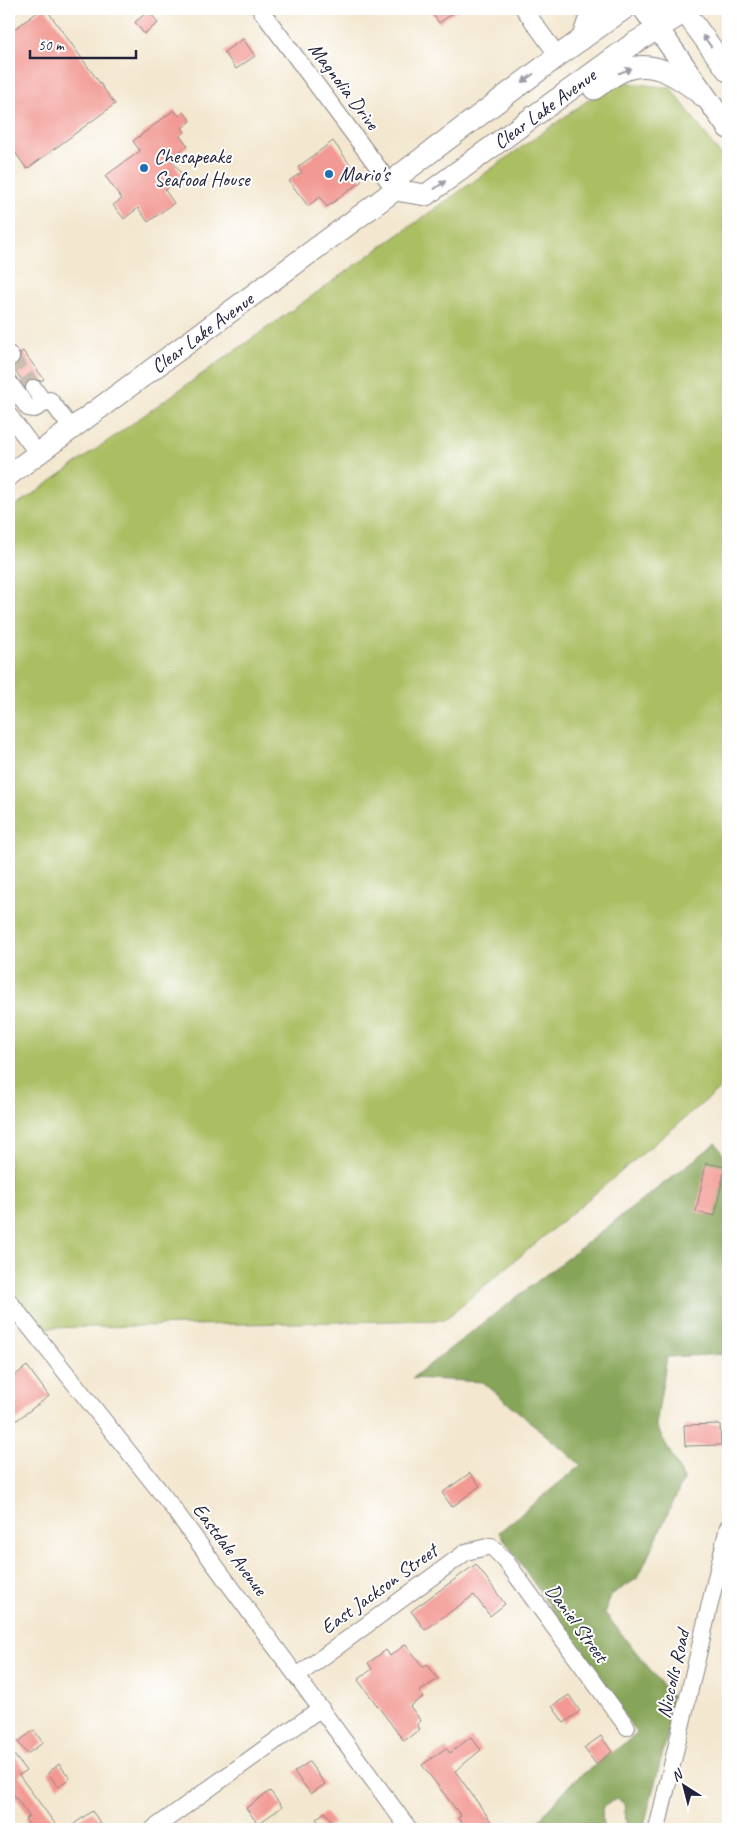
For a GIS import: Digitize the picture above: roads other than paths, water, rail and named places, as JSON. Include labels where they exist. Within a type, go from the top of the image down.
[{"type":"main road","points":[[582,39],[593,9]]},
{"type":"main road","name":"Clear Lake Avenue","points":[[9,475],[395,190],[400,175],[558,56],[624,9]]},
{"type":"main road","points":[[644,9],[728,128]]},
{"type":"main road","name":"Clear Lake Avenue","points":[[395,190],[426,195],[634,43],[686,10]]},
{"type":"main road","points":[[686,10],[728,71]]},
{"type":"main road","points":[[481,156],[500,157],[614,75],[628,69],[647,67],[675,75],[707,99]]},
{"type":"street","name":"Magnolia Drive","points":[[260,9],[395,190]]},
{"type":"street","points":[[524,9],[558,56]]},
{"type":"street","points":[[9,382],[28,408],[35,409],[50,400],[72,429]]},
{"type":"street","points":[[34,388],[45,404]]},
{"type":"street","points":[[10,420],[38,454]]},
{"type":"street","name":"Eastdale Avenue","points":[[9,1301],[170,1504],[409,1829]]},
{"type":"street","name":"Niccolls Road","points":[[657,1829],[728,1527]]},
{"type":"street","name":"East Jackson Street","points":[[297,1676],[466,1552],[490,1546]]},
{"type":"street","name":"Daniel Street","points":[[490,1546],[505,1560],[627,1727]]},
{"type":"street","points":[[153,1829],[320,1708]]},
{"type":"tunnel","points":[[11,357],[34,388]]},
{"type":"place","name":"Chesapeake Seafood House","points":[[144,168]]},
{"type":"place","name":"Mario's","points":[[329,174]]}]
